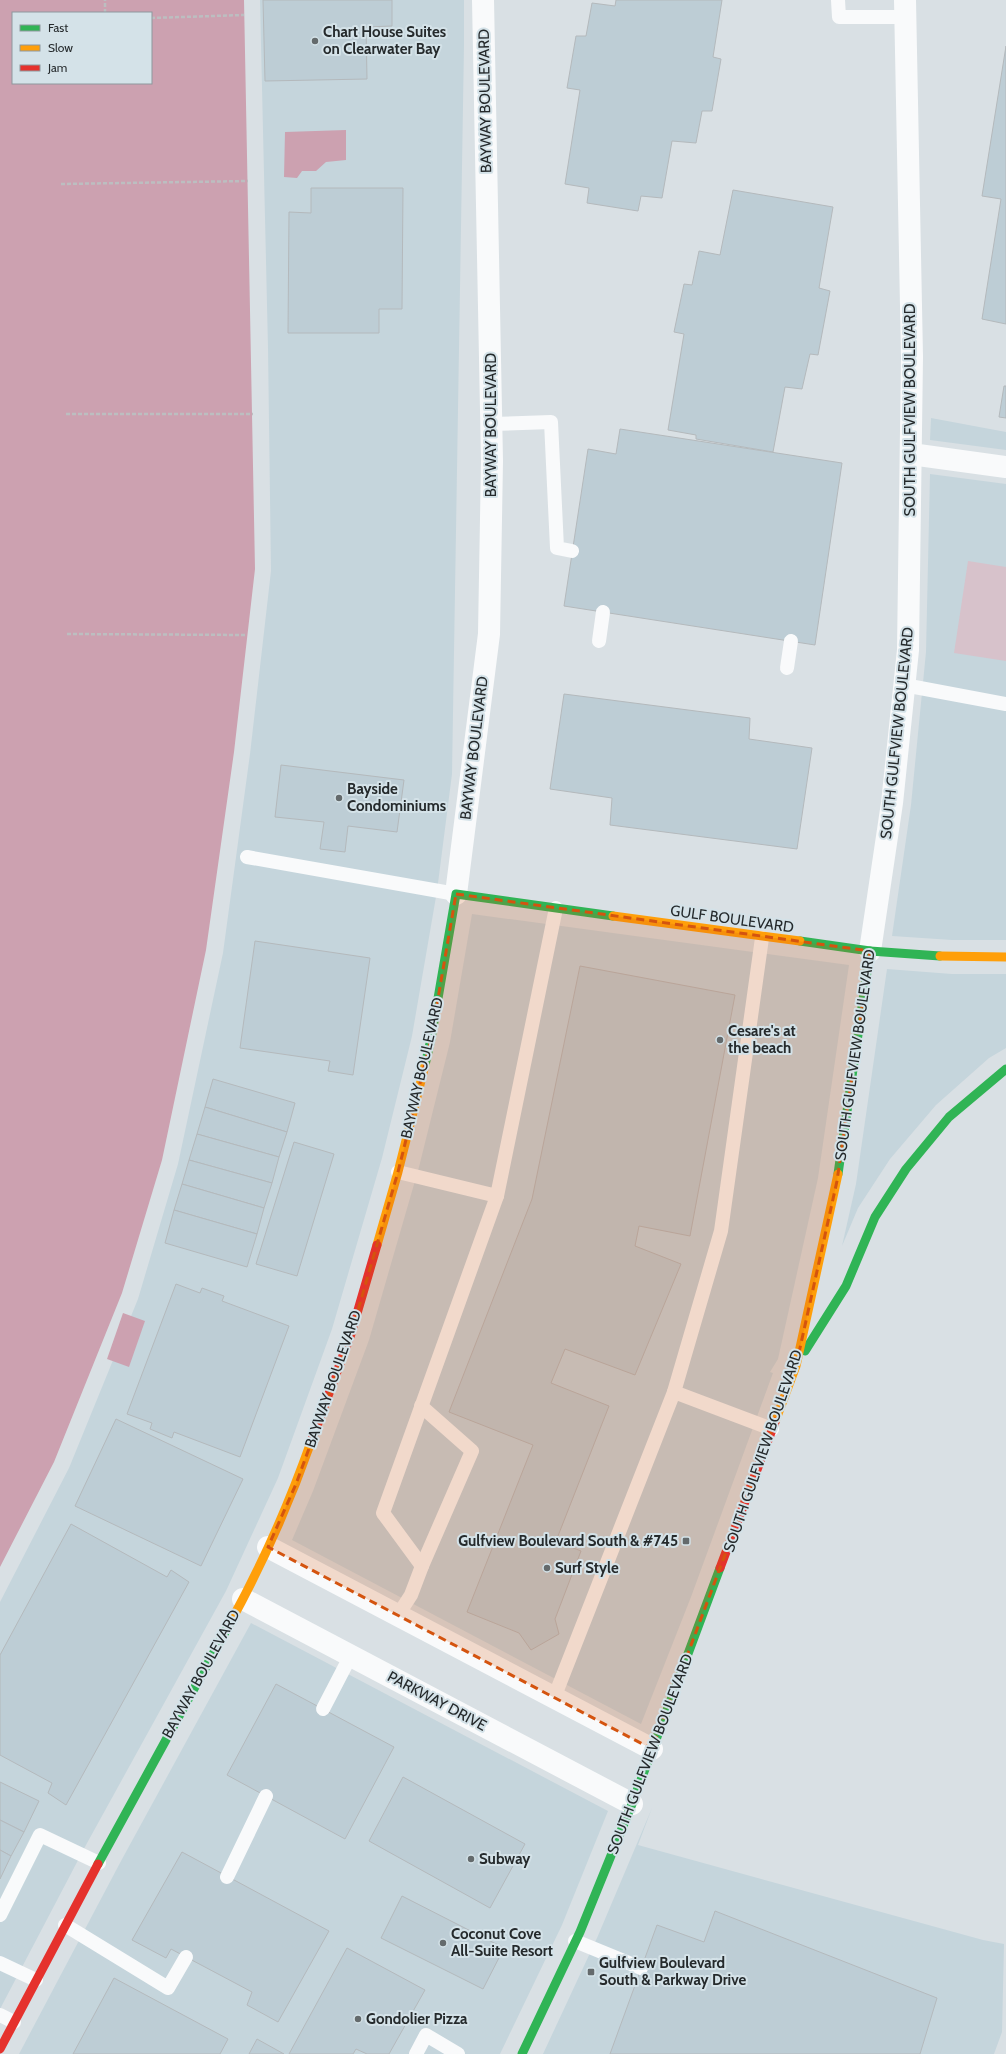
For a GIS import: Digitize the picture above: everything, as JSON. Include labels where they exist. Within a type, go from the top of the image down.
[{"type":"street","name":"BAYWAY BOULEVARD","points":[[0,2049],[98,1863],[243,1599],[296,1484],[351,1334],[398,1172],[431,1039],[456,894],[488,634],[492,424],[483,0]]},
{"type":"street","name":"SOUTH GULFVIEW BOULEVARD","points":[[522,2054],[575,1941],[632,1804],[709,1603],[796,1366],[837,1181],[892,803],[908,650],[912,357],[906,9]]},
{"type":"street","points":[[911,454],[1006,467]]},
{"type":"street","name":"GULF BOULEVARD","points":[[456,894],[762,938],[870,951],[952,957],[1006,957]]},
{"type":"street","points":[[796,1366],[846,1286],[875,1217],[906,1169],[949,1117],[1006,1069]]},
{"type":"street","points":[[268,1547],[652,1749]]},
{"type":"street","name":"PARKWAY DRIVE","points":[[243,1599],[632,1804]]},
{"type":"lane","points":[[838,0],[839,17],[906,9]]},
{"type":"lane","points":[[492,424],[551,422],[557,548],[572,551]]},
{"type":"lane","points":[[600,641],[604,612]]},
{"type":"lane","points":[[787,668],[791,641]]},
{"type":"lane","points":[[904,685],[1006,704]]},
{"type":"lane","points":[[246,857],[456,894]]},
{"type":"lane","points":[[422,1566],[383,1513],[497,1196],[556,908]]},
{"type":"lane","points":[[554,1698],[674,1392],[720,1231],[762,938]]},
{"type":"lane","points":[[398,1172],[497,1196]]},
{"type":"lane","points":[[674,1392],[772,1429]]},
{"type":"lane","points":[[398,1615],[411,1595],[472,1451],[421,1406]]},
{"type":"lane","points":[[323,1709],[351,1655]]},
{"type":"lane","points":[[227,1877],[266,1796]]},
{"type":"lane","points":[[0,1915],[40,1835],[98,1863]]},
{"type":"lane","points":[[66,1925],[168,1988],[186,1957]]},
{"type":"lane","points":[[575,1941],[641,1968]]},
{"type":"lane","points":[[0,1963],[36,1980]]},
{"type":"lane","points":[[0,2015],[14,2022]]},
{"type":"lane","points":[[416,2054],[426,2035],[458,2054]]},
{"type":"path","points":[[105,0],[105,12]]},
{"type":"path","points":[[152,18],[244,15]]},
{"type":"path","points":[[61,184],[248,181]]},
{"type":"path","points":[[66,414],[253,414]]},
{"type":"path","points":[[67,634],[247,635]]},
{"type":"highlighted area","points":[[456,894],[870,951],[837,1181],[796,1366],[652,1749],[268,1547],[296,1484],[351,1334],[398,1172],[431,1039]]},
{"type":"shaded area","points":[[0,0],[244,0],[255,569],[234,752],[206,950],[162,1160],[122,1293],[54,1462],[0,1567]]},
{"type":"shaded area","points":[[260,0],[464,0],[452,774],[437,891],[412,1036],[382,1158],[332,1329],[278,1478],[226,1591],[86,1845],[0,2009],[0,1602],[69,1468],[138,1299],[178,1164],[223,953],[250,754],[271,571],[268,348]]},
{"type":"shaded area","points":[[346,130],[346,160],[326,162],[316,171],[302,171],[297,178],[284,177],[285,132]]},
{"type":"shaded area","points":[[931,418],[1006,432],[1006,450],[930,440]]},
{"type":"shaded area","points":[[930,474],[1006,484],[1006,940],[952,940],[892,936],[911,805],[926,652]]},
{"type":"shaded area","points":[[968,561],[1006,567],[1006,661],[954,653]]},
{"type":"shaded area","points":[[472,914],[849,965],[818,1178],[778,1359],[770,1372],[773,1373],[691,1597],[641,1724],[292,1540],[313,1491],[369,1340],[419,1167],[450,1042]]},
{"type":"shaded area","points":[[887,969],[952,974],[1006,974],[1006,1048],[989,1058],[936,1105],[890,1159],[858,1208],[842,1246],[856,1184]]},
{"type":"shaded area","points":[[123,1313],[145,1321],[129,1367],[107,1359]]},
{"type":"shaded area","points":[[251,1623],[608,1811],[562,1925],[500,2054],[19,2054],[121,1861]]},
{"type":"shaded area","points":[[652,1808],[638,1845],[983,1940],[1004,1944],[1002,2032],[994,2054],[543,2054],[597,1938]]},
{"type":"building","name":"Chart House Suites on Clearwater Bay","points":[[263,0],[392,0],[392,26],[366,27],[367,79],[265,81]]},
{"type":"building","points":[[616,0],[722,0],[713,57],[721,59],[712,111],[702,111],[696,143],[672,141],[662,198],[641,196],[638,211],[587,203],[589,188],[565,184],[580,90],[567,88],[576,36],[586,36],[592,3],[615,6]]},
{"type":"building","points":[[1006,46],[1006,324],[982,319],[1001,199],[982,196]]},
{"type":"building","points":[[311,188],[403,188],[402,309],[379,309],[379,333],[288,333],[289,212],[311,213]]},
{"type":"building","points":[[733,190],[833,207],[819,288],[830,291],[818,355],[810,354],[802,389],[785,387],[773,452],[696,439],[696,435],[668,430],[684,334],[674,332],[684,284],[692,285],[699,251],[720,255]]},
{"type":"building","points":[[1004,386],[1006,386],[1006,418],[999,417]]},
{"type":"building","points":[[620,429],[842,463],[815,645],[564,606],[588,449],[616,454]]},
{"type":"building","points":[[564,694],[750,718],[749,739],[812,748],[797,849],[610,825],[612,798],[550,789]]},
{"type":"building","name":"Bayside Condominiums","points":[[281,765],[404,780],[397,832],[348,826],[345,852],[320,849],[324,822],[275,817]]},
{"type":"building","points":[[255,941],[370,958],[353,1075],[328,1071],[330,1061],[240,1048]]},
{"type":"building","points":[[580,966],[735,995],[690,1236],[639,1226],[635,1246],[681,1264],[635,1375],[565,1349],[551,1383],[609,1406],[556,1541],[581,1551],[555,1619],[559,1634],[531,1650],[519,1633],[467,1612],[533,1445],[449,1412],[532,1199]]},
{"type":"building","points":[[213,1079],[295,1103],[287,1132],[205,1107]]},
{"type":"building","points":[[205,1107],[287,1132],[279,1157],[197,1134]]},
{"type":"building","points":[[197,1134],[279,1157],[272,1183],[189,1160]]},
{"type":"building","points":[[294,1142],[334,1154],[297,1276],[256,1264]]},
{"type":"building","points":[[189,1160],[272,1183],[264,1208],[182,1184]]},
{"type":"building","points":[[182,1184],[264,1208],[257,1234],[174,1210]]},
{"type":"building","points":[[174,1210],[257,1234],[247,1267],[165,1243]]},
{"type":"building","points":[[176,1284],[200,1293],[202,1288],[224,1296],[222,1301],[289,1326],[240,1457],[174,1432],[172,1438],[150,1429],[152,1423],[127,1414]]},
{"type":"building","points":[[116,1419],[243,1479],[201,1566],[75,1506]]},
{"type":"building","points":[[71,1524],[167,1577],[171,1570],[189,1582],[66,1805],[48,1793],[52,1783],[0,1755],[0,1655]]},
{"type":"building","points":[[276,1684],[394,1747],[345,1839],[227,1775]]},
{"type":"building","points":[[403,1777],[525,1844],[490,1908],[369,1841]]},
{"type":"building","points":[[0,1782],[39,1801],[24,1832],[0,1820]]},
{"type":"building","points":[[0,1820],[24,1832],[11,1856],[0,1850]]},
{"type":"building","points":[[0,1850],[11,1856],[0,1879]]},
{"type":"building","points":[[182,1852],[329,1931],[278,2022],[247,2005],[252,1992],[171,1949],[166,1958],[132,1940]]},
{"type":"building","name":"Coconut Cove All-Suite Resort","points":[[402,1896],[504,1948],[483,1989],[381,1938]]},
{"type":"building","points":[[715,1911],[937,1998],[920,2054],[610,2054],[657,1925],[704,1942]]},
{"type":"building","name":"Gondolier Pizza","points":[[347,1948],[425,1990],[389,2054],[367,2054],[356,2049],[353,2054],[289,2054]]},
{"type":"building","points":[[114,1978],[228,2039],[220,2054],[73,2054]]},
{"type":"building","points":[[257,2039],[284,2054],[249,2054]]},
{"type":"traffic: fast","points":[[425,1065],[431,1039],[456,894],[613,916]]},
{"type":"traffic: fast","points":[[800,941],[870,951]]},
{"type":"traffic: fast","points":[[838,1174],[870,951],[940,956]]},
{"type":"traffic: fast","points":[[805,1351],[846,1286],[875,1217],[906,1169],[949,1117],[1006,1069]]},
{"type":"traffic: fast","points":[[522,2054],[580,1932],[632,1804],[720,1568]]},
{"type":"traffic: fast","points":[[98,1864],[230,1623]]},
{"type":"traffic: slow","points":[[613,916],[800,941]]},
{"type":"traffic: slow","points":[[940,956],[1006,957]]},
{"type":"traffic: slow","points":[[377,1245],[398,1172],[425,1065]]},
{"type":"traffic: slow","points":[[775,1422],[796,1366],[838,1174]]},
{"type":"traffic: slow","points":[[230,1623],[274,1534],[294,1488],[311,1442]]},
{"type":"traffic: jam","points":[[311,1442],[351,1334],[377,1245]]},
{"type":"traffic: jam","points":[[720,1568],[775,1422]]},
{"type":"traffic: jam","points":[[0,2049],[98,1864]]},
{"type":"place","name":"Chart House Suites on Clearwater Bay","points":[[315,41]]},
{"type":"place","name":"Bayside Condominiums","points":[[339,798]]},
{"type":"place","name":"Cesare's at the beach","points":[[720,1040]]},
{"type":"place","name":"Gulfview Boulevard South & #745","points":[[686,1541]]},
{"type":"place","name":"Surf Style","points":[[547,1568]]},
{"type":"place","name":"Subway","points":[[471,1859]]},
{"type":"place","name":"Coconut Cove All-Suite Resort","points":[[443,1943]]},
{"type":"place","name":"Gulfview Boulevard South & Parkway Drive","points":[[591,1972]]},
{"type":"place","name":"Gondolier Pizza","points":[[358,2019]]}]
